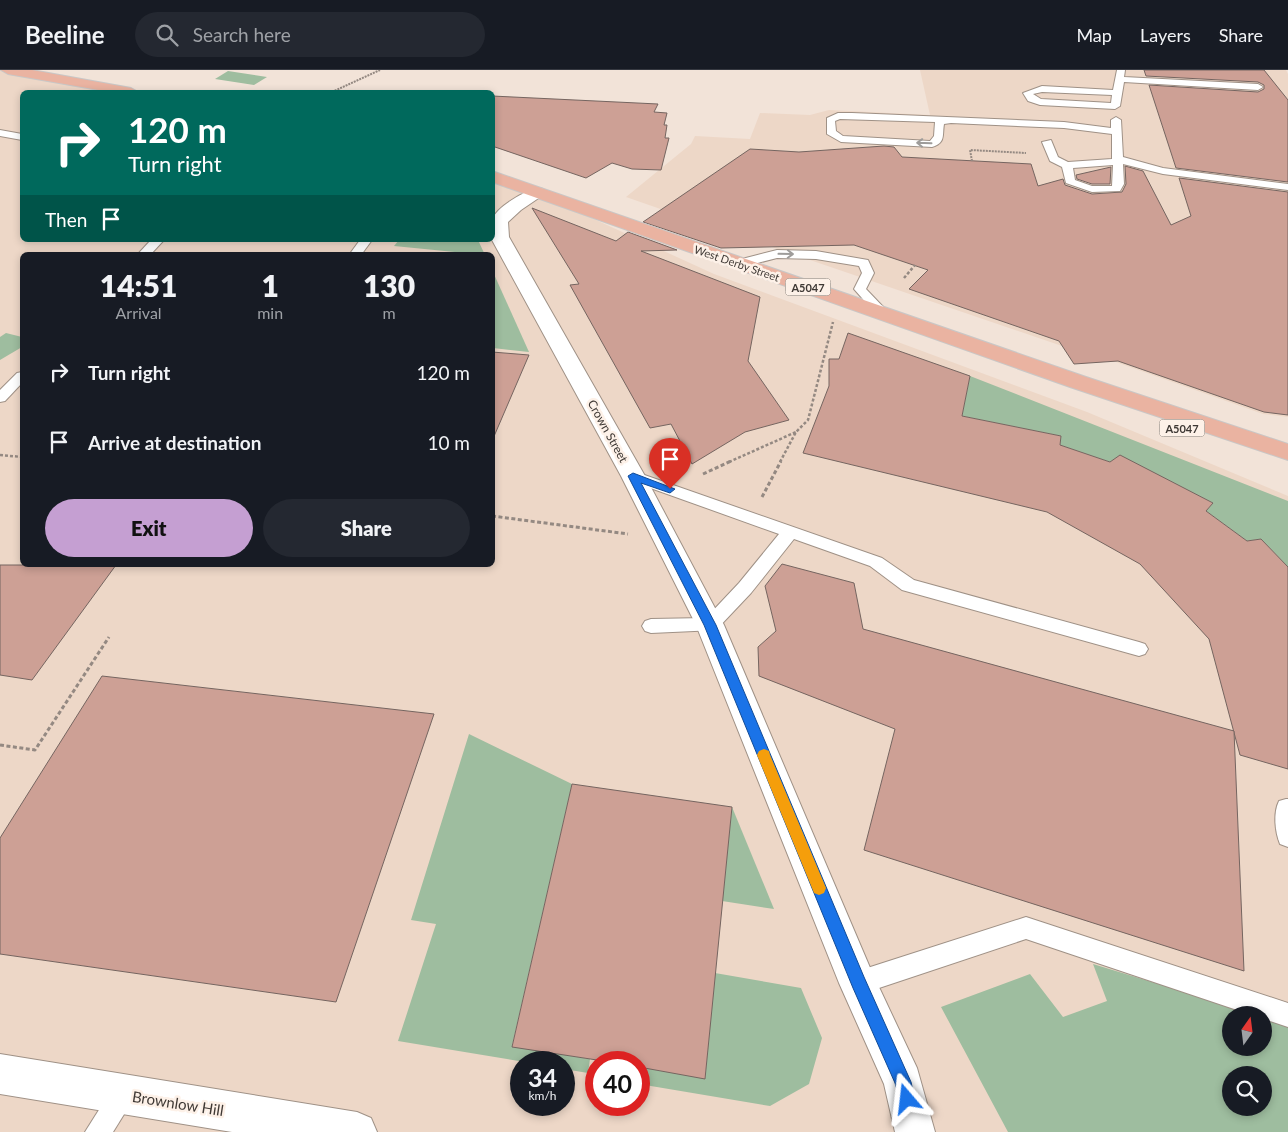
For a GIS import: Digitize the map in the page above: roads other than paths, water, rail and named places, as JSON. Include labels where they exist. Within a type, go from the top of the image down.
[{"type":"main road","points":[[10,70],[120,90]]},
{"type":"main road","name":"A5047","points":[[495,177],[537,193]]},
{"type":"main road","name":"West Derby Street","points":[[537,193],[1078,382],[1277,445],[1288,452]]},
{"type":"main road","name":"West Derby Street","points":[[1078,382],[1225,447],[1288,469]]},
{"type":"street","name":"Crown Street","points":[[537,193],[514,206],[502,217],[496,231],[633,476],[710,625],[858,982],[903,1082],[915,1132]]},
{"type":"street","name":"Brownlow Hill","points":[[0,1074],[357,1132]]},
{"type":"lane","points":[[1067,165],[1070,181],[1074,185],[1107,190],[1116,189],[1119,184],[1115,106],[1120,74],[1258,86]]},
{"type":"lane","points":[[1115,106],[1040,102],[1031,99],[1028,93],[1042,90],[1118,93]]},
{"type":"lane","points":[[953,120],[941,121],[938,125],[940,138],[932,144],[841,139],[831,132],[830,120],[838,116],[953,120],[1064,125],[1115,131]]},
{"type":"lane","points":[[0,133],[20,138]]},
{"type":"lane","points":[[1047,142],[1054,159],[1067,165],[1118,163],[1164,181],[1163,170],[1288,187]]},
{"type":"lane","points":[[146,252],[156,242]]},
{"type":"lane","points":[[356,252],[364,242]]},
{"type":"lane","points":[[738,264],[777,254],[816,255],[864,263],[868,273],[860,289],[882,312]]},
{"type":"lane","points":[[0,398],[6,387],[20,377]]},
{"type":"lane","points":[[633,476],[876,562],[908,585],[1139,649]]},
{"type":"lane","points":[[651,626],[710,625],[745,588],[790,532]]},
{"type":"lane","points":[[1286,808],[1288,837]]},
{"type":"lane","points":[[858,982],[1026,928],[1288,1015]]},
{"type":"lane","points":[[98,1132],[122,1095]]}]
